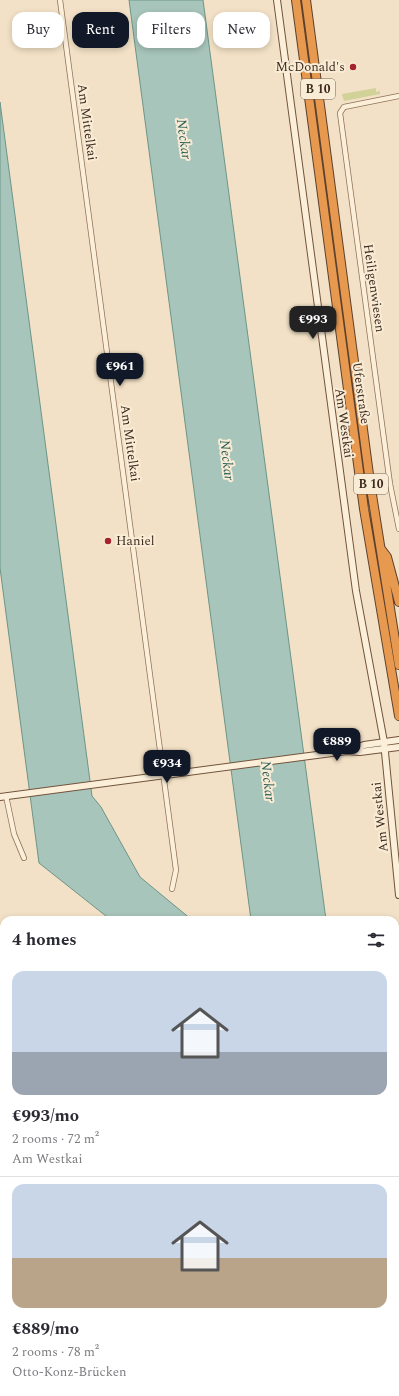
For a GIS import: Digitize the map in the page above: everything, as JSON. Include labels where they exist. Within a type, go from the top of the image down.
[{"type":"highway","name":"Uferstraße","points":[[296,0],[366,523],[399,716]]},
{"type":"highway","name":"Uferstraße","points":[[306,0],[379,547],[399,665]]},
{"type":"highway","name":"B 10","points":[[379,547],[387,558],[399,602]]},
{"type":"main road","name":"Am Westkai","points":[[277,0],[355,583],[384,742],[399,895]]},
{"type":"main road","points":[[347,751],[364,745],[397,740]]},
{"type":"main road","points":[[3,796],[347,751],[398,748]]},
{"type":"street","name":"Am Mittelkai","points":[[60,0],[176,870],[172,889]]},
{"type":"street","name":"Heiligenwiesen","points":[[399,96],[344,107],[340,113],[388,467],[399,530]]},
{"type":"street","points":[[3,796],[14,834],[24,858]]},
{"type":"green space","points":[[376,88],[376,92],[380,91],[380,94],[344,101],[342,94]]},
{"type":"water","name":"Neckar","points":[[129,0],[203,0],[205,12],[137,12],[137,48],[205,48],[205,15],[325,916],[250,916]]},
{"type":"water","points":[[0,102],[92,796],[101,807],[140,877],[187,916],[106,916],[39,863],[0,568]]},
{"type":"place","name":"McDonald's","points":[[353,67]]},
{"type":"place","name":"Haniel","points":[[108,541]]}]
